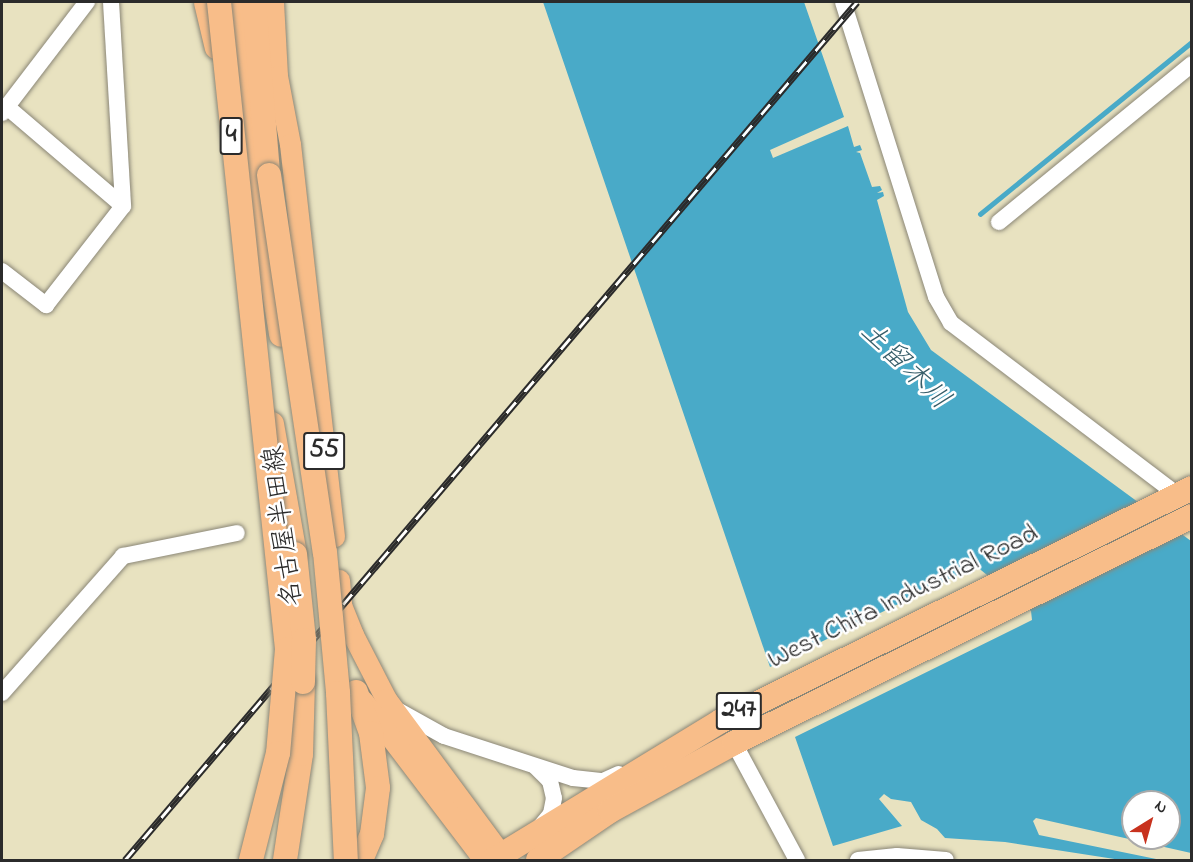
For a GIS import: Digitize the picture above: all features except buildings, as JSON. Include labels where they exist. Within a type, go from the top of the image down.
[{"type":"highway","name":"4","points":[[219,2],[254,340]]},
{"type":"highway","points":[[237,2],[242,101],[281,335]]},
{"type":"highway","name":"4","points":[[254,2],[269,175]]},
{"type":"highway","points":[[269,175],[321,632],[330,861]]},
{"type":"highway","points":[[269,175],[325,552],[338,693],[346,861]]},
{"type":"highway","points":[[254,340],[286,487],[301,600],[303,682],[301,754],[285,861]]},
{"type":"highway","points":[[251,861],[278,753],[286,649],[254,340]]},
{"type":"highway","name":"West Chita Industrial Road","points":[[496,859],[535,832],[721,721],[1178,495]]},
{"type":"highway","name":"West Chita Industrial Road","points":[[538,861],[610,811],[734,743],[1008,604],[1188,517]]},
{"type":"highway","points":[[356,692],[371,733],[378,788],[375,823],[361,861]]},
{"type":"main road","name":"名古屋半田線","points":[[204,2],[304,444],[325,628],[356,692],[496,859]]},
{"type":"main road","name":"名古屋半田線","points":[[273,2],[277,76],[290,144],[341,605],[386,699],[435,765],[496,859]]},
{"type":"street","points":[[87,2],[4,110],[123,206]]},
{"type":"street","points":[[2,271],[46,305],[123,206],[111,2]]},
{"type":"street","points":[[843,2],[936,297],[951,322],[1178,495]]},
{"type":"street","points":[[999,222],[1191,64]]},
{"type":"street","points":[[2,693],[123,556],[237,533]]},
{"type":"street","points":[[386,699],[416,723],[455,739],[573,778],[603,781],[721,721]]},
{"type":"street","points":[[435,765],[441,745],[455,739]]},
{"type":"street","points":[[734,743],[797,861]]},
{"type":"street","points":[[535,766],[550,781],[554,798],[550,814],[535,832]]},
{"type":"street","points":[[858,861],[897,856],[946,861]]},
{"type":"water","name":"土留木川","points":[[543,2],[804,2],[844,117],[770,150],[773,158],[848,126],[854,147],[860,145],[862,150],[856,152],[860,153],[872,187],[880,186],[882,190],[877,193],[883,192],[884,196],[877,200],[908,312],[931,350],[1191,541],[1191,853],[1178,850],[1181,850],[1181,790],[1121,790],[1121,837],[1036,818],[1033,821],[1039,835],[1161,860],[1121,860],[1005,842],[945,838],[937,829],[921,820],[911,802],[891,799],[884,794],[879,799],[902,826],[833,846],[795,737],[1032,620],[1031,611],[976,566],[770,667]]},
{"type":"waterway","points":[[980,214],[1192,42]]},
{"type":"railway","points":[[125,860],[857,2]]}]
